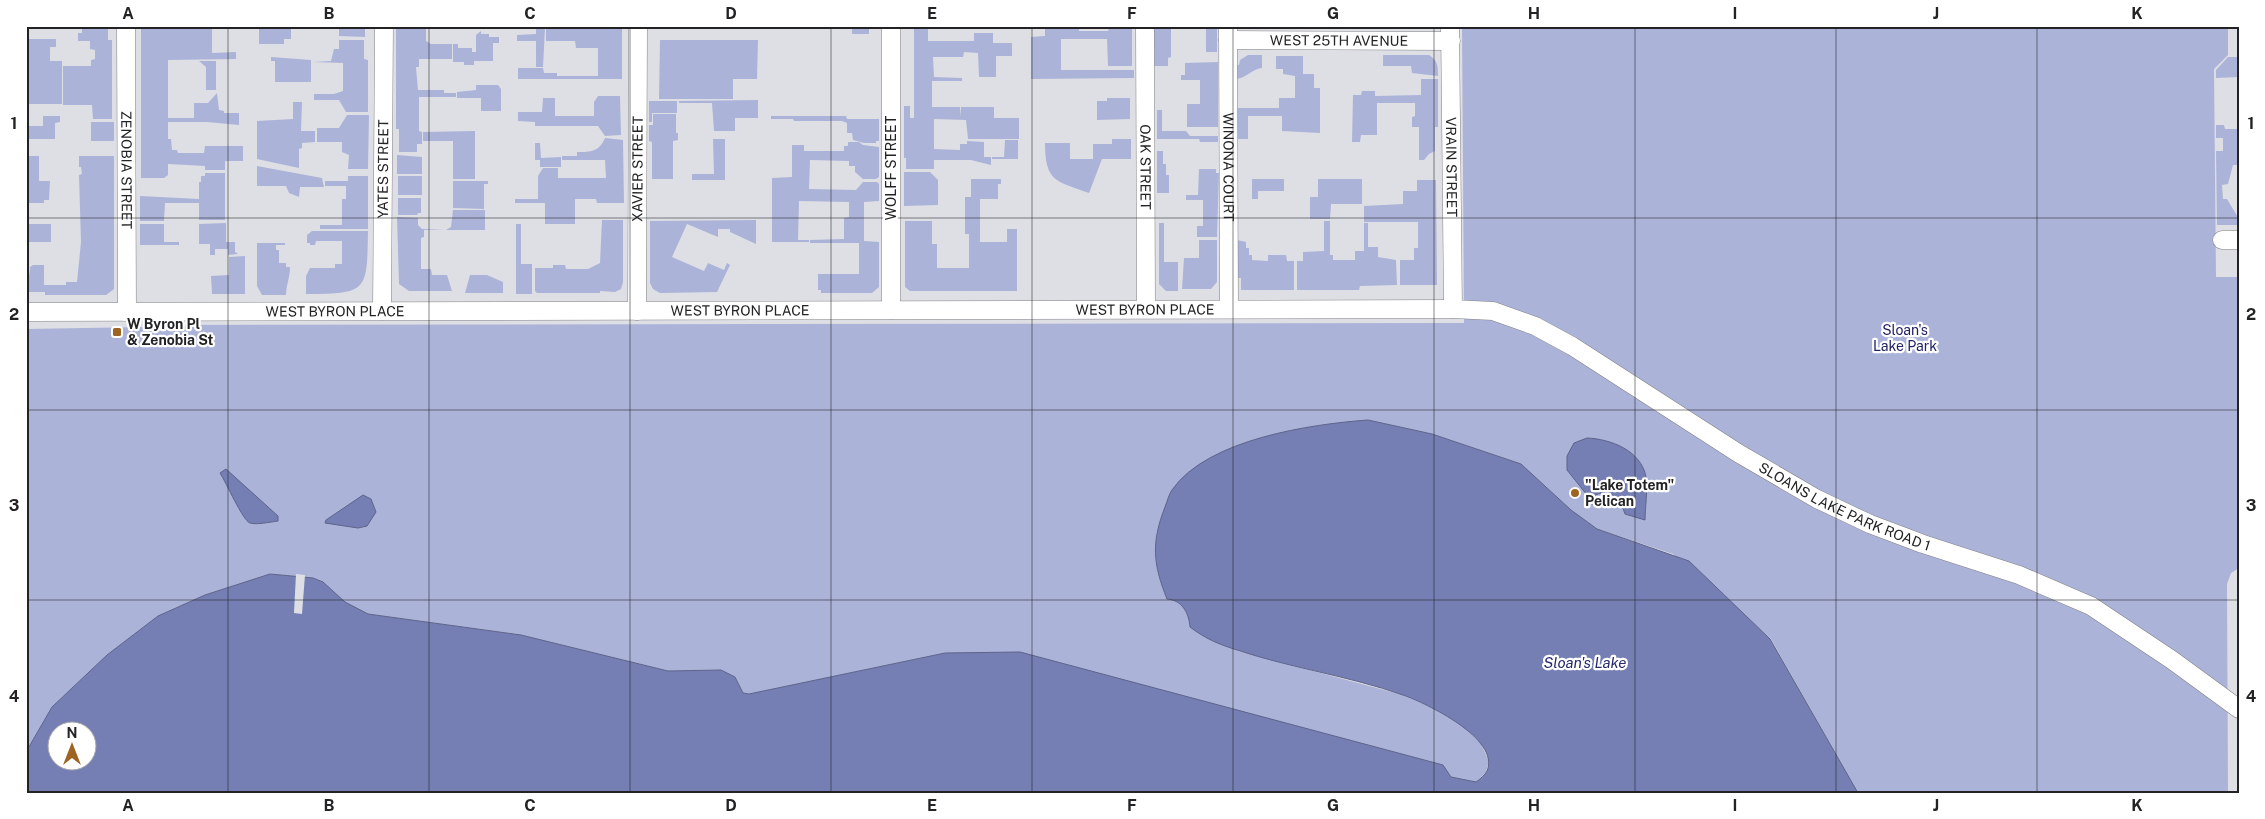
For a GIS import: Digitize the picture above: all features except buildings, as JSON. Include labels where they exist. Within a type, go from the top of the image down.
[{"type":"street","name":"ZENOBIA STREET","points":[[126,26],[127,312]]},
{"type":"street","name":"YATES STREET","points":[[382,311],[384,26]]},
{"type":"street","name":"XAVIER STREET","points":[[637,311],[638,26]]},
{"type":"street","name":"WOLFF STREET","points":[[891,26],[891,310]]},
{"type":"street","name":"OAK STREET","points":[[1146,26],[1146,310]]},
{"type":"street","name":"WEST 25TH AVENUE","points":[[1228,33],[1451,34]]},
{"type":"street","name":"WINONA COURT","points":[[1228,33],[1229,309]]},
{"type":"street","name":"VRAIN STREET","points":[[1451,34],[1452,309]]},
{"type":"street","name":"WEST BYRON PLACE","points":[[26,312],[1452,309]]},
{"type":"street","name":"SLOANS LAKE PARK ROAD 1","points":[[1452,309],[1493,311],[1535,326],[1572,346],[1738,453],[1817,499],[1870,524],[1923,544],[2019,575],[2091,606],[2172,660],[2239,709]]},
{"type":"green space","points":[[141,26],[212,26],[212,53],[236,52],[236,59],[168,60],[168,118],[194,118],[194,103],[208,103],[217,93],[219,110],[224,111],[224,113],[239,113],[239,125],[207,122],[168,122],[168,139],[171,139],[172,150],[177,150],[178,153],[204,153],[205,146],[243,146],[243,161],[225,161],[225,170],[205,170],[205,166],[168,164],[168,175],[164,178],[141,178]]},
{"type":"green space","points":[[259,26],[291,26],[291,39],[284,39],[284,44],[259,44]]},
{"type":"green space","points":[[339,26],[365,26],[365,37],[339,36]]},
{"type":"green space","points":[[396,26],[432,26],[432,28],[426,29],[426,41],[431,44],[452,44],[452,59],[419,59],[419,67],[416,67],[418,90],[444,90],[444,93],[456,93],[456,97],[419,97],[419,131],[422,132],[422,144],[417,144],[417,152],[399,152],[399,129],[396,129]]},
{"type":"green space","points":[[536,26],[553,26],[545,28],[543,67],[536,67],[536,41],[517,41],[517,35],[536,34]]},
{"type":"green space","points":[[852,26],[869,26],[869,34],[852,34]]},
{"type":"green space","points":[[914,26],[928,26],[928,41],[974,41],[974,33],[993,33],[993,43],[1012,43],[1012,56],[996,56],[996,77],[979,77],[978,53],[964,52],[963,57],[933,57],[934,77],[962,78],[962,81],[932,81],[932,107],[960,107],[960,117],[961,107],[994,107],[994,118],[1019,118],[1019,139],[968,139],[966,120],[934,119],[934,149],[960,150],[960,144],[967,144],[967,141],[984,142],[984,157],[991,157],[991,165],[971,160],[934,160],[934,169],[906,169],[906,158],[904,158],[904,106],[910,106],[910,118],[914,118]]},
{"type":"green space","points":[[1045,26],[1079,26],[1079,31],[1108,31],[1109,28],[1132,27],[1132,66],[1108,66],[1107,39],[1061,39],[1061,70],[1134,70],[1134,78],[1031,79],[1031,37],[1045,36]]},
{"type":"green space","points":[[1154,26],[1171,26],[1171,57],[1168,58],[1168,66],[1154,66]]},
{"type":"green space","points":[[1206,26],[1217,26],[1217,52],[1206,52]]},
{"type":"green space","name":"Sloan's Lake Park","points":[[1462,26],[2228,26],[2228,55],[2214,69],[2216,277],[2239,277],[2239,568],[2231,573],[2227,584],[2228,793],[1858,793],[1771,639],[1673,554],[1597,529],[1571,510],[1521,464],[1432,434],[1368,420],[1155,546],[1156,561],[1172,599],[1182,605],[1189,615],[1238,651],[1403,695],[1433,708],[1462,725],[1481,744],[1489,761],[1486,772],[1476,782],[1451,777],[1443,765],[1260,717],[945,653],[749,694],[743,693],[735,677],[721,670],[668,671],[521,635],[368,614],[345,603],[323,582],[313,578],[270,574],[205,595],[158,616],[107,655],[52,707],[26,752],[26,329],[143,327],[143,325],[1464,323]]},
{"type":"green space","points":[[82,27],[108,27],[108,40],[112,40],[112,119],[93,119],[92,105],[63,105],[63,66],[91,66],[91,60],[95,59],[95,50],[90,49],[90,41],[78,41],[78,33],[82,33]]},
{"type":"green space","points":[[546,29],[622,29],[622,79],[518,79],[518,68],[543,68],[544,73],[557,73],[557,76],[598,76],[598,48],[576,48],[575,41],[546,41]]},
{"type":"green space","points":[[481,31],[481,34],[489,34],[489,37],[499,37],[499,43],[493,43],[493,61],[474,61],[474,65],[464,65],[464,62],[453,62],[453,44],[458,44],[458,48],[472,48],[472,52],[476,52],[476,35]]},
{"type":"green space","points":[[26,39],[56,39],[56,47],[50,47],[50,61],[62,61],[62,104],[26,104]]},
{"type":"green space","points":[[339,40],[364,40],[364,59],[368,60],[368,112],[346,112],[339,100],[314,100],[314,94],[334,94],[343,91],[343,63],[313,62],[331,61],[334,49],[339,49]]},
{"type":"green space","points":[[660,40],[758,40],[757,79],[733,79],[733,99],[659,99]]},
{"type":"green space","points":[[1248,55],[1262,55],[1262,68],[1239,79],[1235,79],[1234,65],[1239,65],[1240,60]]},
{"type":"green space","points":[[1383,55],[1429,55],[1436,61],[1438,76],[1412,73],[1411,66],[1383,66]]},
{"type":"green space","points":[[1276,56],[1303,56],[1303,74],[1314,74],[1314,88],[1320,88],[1320,133],[1282,131],[1282,116],[1248,116],[1248,139],[1237,139],[1237,108],[1279,108],[1279,98],[1295,98],[1295,76],[1283,74],[1283,69],[1276,69]]},
{"type":"green space","points":[[271,57],[311,60],[311,82],[275,82],[275,61],[271,61]]},
{"type":"green space","points":[[2228,57],[2239,57],[2239,77],[2216,78],[2216,70]]},
{"type":"green space","points":[[199,61],[216,61],[216,90],[206,90],[206,67]]},
{"type":"green space","points":[[1218,62],[1218,127],[1187,127],[1187,104],[1200,104],[1200,80],[1181,80],[1181,75],[1185,75],[1185,63]]},
{"type":"green space","points":[[1421,79],[1438,79],[1438,127],[1412,127],[1412,117],[1415,116],[1415,103],[1377,103],[1377,135],[1361,135],[1360,142],[1352,142],[1353,95],[1361,95],[1362,91],[1375,91],[1375,96],[1421,95]]},
{"type":"green space","points":[[476,85],[498,85],[501,89],[501,111],[481,111],[481,98],[457,98],[457,92],[476,90]]},
{"type":"green space","points":[[598,96],[620,96],[621,135],[605,136],[598,126],[535,126],[535,122],[518,121],[518,112],[542,112],[543,98],[555,98],[555,116],[594,116],[594,102]]},
{"type":"green space","points":[[1107,98],[1130,98],[1130,119],[1097,120],[1097,101],[1107,101]]},
{"type":"green space","points":[[758,100],[758,118],[735,118],[735,131],[714,131],[712,103],[679,103],[679,101]]},
{"type":"green space","points":[[649,101],[677,101],[677,113],[652,113],[652,122],[649,122]]},
{"type":"green space","points":[[293,102],[302,102],[301,131],[315,131],[315,142],[302,143],[302,148],[299,149],[299,168],[257,159],[257,121],[293,119]]},
{"type":"green space","points":[[1157,110],[1162,110],[1162,131],[1186,131],[1190,136],[1218,136],[1218,142],[1200,142],[1199,139],[1157,139]]},
{"type":"green space","points":[[653,114],[676,114],[678,140],[673,141],[673,179],[652,179],[652,142],[649,141],[649,125],[653,125]]},
{"type":"green space","points":[[347,115],[369,115],[368,169],[348,169],[349,155],[342,152],[342,142],[317,142],[317,128],[339,128]]},
{"type":"green space","points":[[43,116],[60,116],[60,122],[55,123],[55,139],[26,139],[26,126],[43,126]]},
{"type":"green space","points":[[771,116],[846,116],[847,119],[879,119],[879,141],[876,141],[876,143],[864,143],[853,140],[852,133],[847,133],[847,123],[842,121],[794,121],[793,119],[771,119]]},
{"type":"green space","points":[[91,122],[114,122],[114,141],[91,141]]},
{"type":"green space","points":[[2216,125],[2224,125],[2225,129],[2239,129],[2239,165],[2233,165],[2228,184],[2222,185],[2223,199],[2227,199],[2239,219],[2239,225],[2217,225],[2216,151],[2223,151],[2223,138],[2216,138]]},
{"type":"green space","points":[[1419,127],[1435,127],[1435,151],[1424,160],[1419,160]]},
{"type":"green space","points":[[475,131],[475,179],[453,179],[453,141],[423,141],[423,132]]},
{"type":"green space","points":[[605,138],[623,140],[624,203],[597,203],[596,199],[575,199],[575,224],[545,224],[545,203],[515,203],[515,199],[538,199],[538,176],[543,168],[558,168],[558,178],[606,178],[605,160],[562,160],[562,156],[577,156],[577,152],[597,149]]},
{"type":"green space","points":[[713,139],[725,139],[725,180],[692,180],[692,174],[714,174]]},
{"type":"green space","points":[[1112,139],[1131,139],[1131,159],[1102,159],[1089,193],[1068,186],[1050,173],[1047,166],[1045,143],[1070,143],[1070,159],[1093,159],[1093,144],[1112,144]]},
{"type":"green space","points":[[1005,140],[1018,140],[1018,159],[992,159],[992,157],[1004,157]]},
{"type":"green space","points":[[848,142],[859,142],[863,145],[879,147],[879,177],[876,179],[863,179],[855,172],[855,166],[849,166],[849,161],[810,160],[809,189],[856,190],[863,182],[877,182],[879,184],[879,201],[864,202],[864,241],[879,242],[879,287],[872,293],[821,293],[821,290],[818,290],[818,274],[859,274],[859,243],[810,243],[810,240],[844,239],[844,218],[849,217],[849,202],[799,201],[798,240],[809,240],[809,242],[772,242],[772,178],[792,177],[792,145],[804,145],[804,151],[844,151],[844,146],[848,146]]},
{"type":"green space","points":[[535,143],[540,143],[541,158],[561,157],[561,167],[540,167],[540,160],[535,160]]},
{"type":"green space","points":[[1157,151],[1163,151],[1163,164],[1166,164],[1166,175],[1169,175],[1169,193],[1157,193]]},
{"type":"green space","points":[[397,155],[422,157],[422,174],[397,174]]},
{"type":"green space","points":[[26,156],[39,156],[39,181],[50,181],[49,200],[44,200],[44,203],[26,203]]},
{"type":"green space","points":[[79,156],[114,156],[114,289],[106,295],[45,295],[45,292],[26,292],[30,267],[33,265],[44,265],[44,285],[66,285],[66,282],[77,282],[81,242],[79,175],[82,174],[81,167],[79,167]]},
{"type":"green space","points":[[257,166],[322,178],[324,187],[300,187],[299,197],[289,193],[286,186],[257,186]]},
{"type":"green space","points":[[1199,169],[1216,169],[1216,173],[1219,173],[1217,237],[1197,237],[1197,226],[1203,226],[1203,200],[1186,200],[1186,195],[1198,195]]},
{"type":"green space","points":[[904,172],[930,172],[938,180],[938,205],[904,206]]},
{"type":"green space","points":[[205,173],[225,173],[225,220],[199,220],[199,203],[165,203],[164,221],[140,221],[140,196],[199,199],[199,182],[201,182],[201,176],[205,176]]},
{"type":"green space","points":[[348,176],[368,176],[368,229],[320,229],[320,225],[342,225],[342,199],[346,199],[346,186],[325,186],[325,181],[348,181]]},
{"type":"green space","points":[[398,176],[422,176],[422,195],[398,195]]},
{"type":"green space","points":[[971,179],[1001,179],[1001,184],[998,184],[998,199],[980,199],[980,242],[1007,242],[1007,229],[1017,229],[1017,291],[910,291],[905,287],[905,221],[932,221],[932,244],[937,244],[937,268],[969,268],[969,234],[965,234],[965,197],[971,197]]},
{"type":"green space","points":[[1252,179],[1284,179],[1284,191],[1258,191],[1258,199],[1252,199]]},
{"type":"green space","points":[[1318,179],[1362,179],[1362,204],[1331,204],[1330,219],[1310,219],[1310,197],[1318,197]]},
{"type":"green space","points":[[1417,180],[1436,180],[1437,285],[1400,285],[1400,260],[1414,260],[1414,248],[1418,248],[1418,222],[1364,222],[1364,206],[1403,204],[1403,191],[1417,191]]},
{"type":"green space","points":[[453,181],[488,181],[488,184],[484,184],[484,209],[453,208]]},
{"type":"green space","points":[[398,198],[421,198],[421,213],[417,215],[398,215]]},
{"type":"green space","points":[[453,210],[485,210],[485,230],[446,230],[451,227]]},
{"type":"green space","points":[[397,217],[418,218],[418,225],[422,229],[445,229],[424,230],[424,237],[421,238],[421,269],[431,269],[432,275],[447,275],[452,291],[409,291],[399,284]]},
{"type":"green space","points":[[602,220],[623,220],[623,282],[621,289],[615,292],[600,291],[600,293],[537,293],[535,291],[535,268],[553,268],[553,265],[565,265],[566,269],[588,269],[600,263]]},
{"type":"green space","points":[[756,220],[756,244],[730,232],[730,229],[718,229],[718,237],[687,224],[672,257],[704,271],[708,263],[724,270],[727,263],[730,265],[717,292],[660,293],[653,289],[650,283],[650,221]]},
{"type":"green space","points":[[1324,221],[1330,221],[1330,255],[1333,255],[1333,260],[1355,260],[1355,251],[1364,251],[1364,223],[1368,223],[1368,247],[1378,247],[1378,257],[1396,260],[1397,285],[1360,286],[1359,290],[1297,290],[1297,261],[1303,261],[1303,252],[1324,251]]},
{"type":"green space","points":[[226,223],[226,242],[235,242],[235,252],[238,254],[228,255],[228,249],[215,249],[215,255],[210,255],[210,244],[199,244],[199,224]]},
{"type":"green space","points":[[1159,223],[1164,223],[1164,262],[1178,262],[1178,291],[1166,291],[1159,284]]},
{"type":"green space","points":[[26,224],[51,224],[51,242],[26,242]]},
{"type":"green space","points":[[140,224],[164,224],[164,242],[179,242],[179,245],[140,245]]},
{"type":"green space","points":[[516,224],[521,224],[521,264],[532,264],[532,294],[516,294]]},
{"type":"green space","points":[[312,231],[368,231],[367,266],[360,285],[353,290],[342,293],[306,294],[306,276],[310,268],[335,268],[335,264],[342,264],[342,241],[316,241],[315,245],[310,245],[310,243],[307,243],[307,235]]},
{"type":"green space","points":[[1199,240],[1217,240],[1217,282],[1211,289],[1182,289],[1184,258],[1199,258]]},
{"type":"green space","points":[[1237,240],[1246,242],[1246,248],[1249,248],[1249,255],[1252,255],[1252,260],[1268,261],[1268,255],[1286,255],[1287,261],[1294,261],[1294,290],[1241,290],[1241,278],[1237,278]]},
{"type":"green space","points":[[257,243],[285,243],[285,245],[276,245],[276,250],[279,250],[279,263],[286,263],[286,267],[290,267],[286,295],[262,295],[257,286]]},
{"type":"green space","points":[[245,256],[245,294],[212,294],[211,276],[229,275],[229,257]]},
{"type":"green space","points":[[470,275],[487,275],[503,282],[503,293],[465,293]]},
{"type":"water","name":"Sloan's Lake","points":[[1368,420],[1432,434],[1521,464],[1571,510],[1597,529],[1689,561],[1770,639],[1858,793],[26,793],[26,752],[52,707],[107,655],[158,616],[205,595],[270,574],[313,578],[323,582],[345,602],[368,614],[521,635],[668,671],[721,670],[735,677],[743,693],[749,694],[945,653],[1020,652],[1443,765],[1451,777],[1476,782],[1487,771],[1488,759],[1483,747],[1473,735],[1443,714],[1414,699],[1383,688],[1278,662],[1212,641],[1190,627],[1186,612],[1181,605],[1167,599],[1159,575],[1155,553],[1160,520],[1171,492],[1188,473],[1210,458],[1235,446],[1262,437],[1319,425]]},
{"type":"water","points":[[1587,438],[1614,444],[1631,453],[1638,460],[1646,477],[1645,520],[1625,514],[1620,500],[1607,491],[1595,495],[1594,505],[1588,502],[1587,495],[1567,470],[1567,456],[1574,443]]},
{"type":"water","points":[[226,469],[278,516],[278,521],[256,524],[247,521],[220,473]]},
{"type":"water","points":[[363,495],[371,499],[376,512],[367,526],[358,528],[325,523],[326,520]]},
{"type":"pier","points":[[296,574],[305,575],[302,614],[294,613]]},
{"type":"place","name":"W Byron Pl & Zenobia St","points":[[117,332]]},
{"type":"place","name":"\"Lake Totem\" Pelican","points":[[1575,493]]}]
